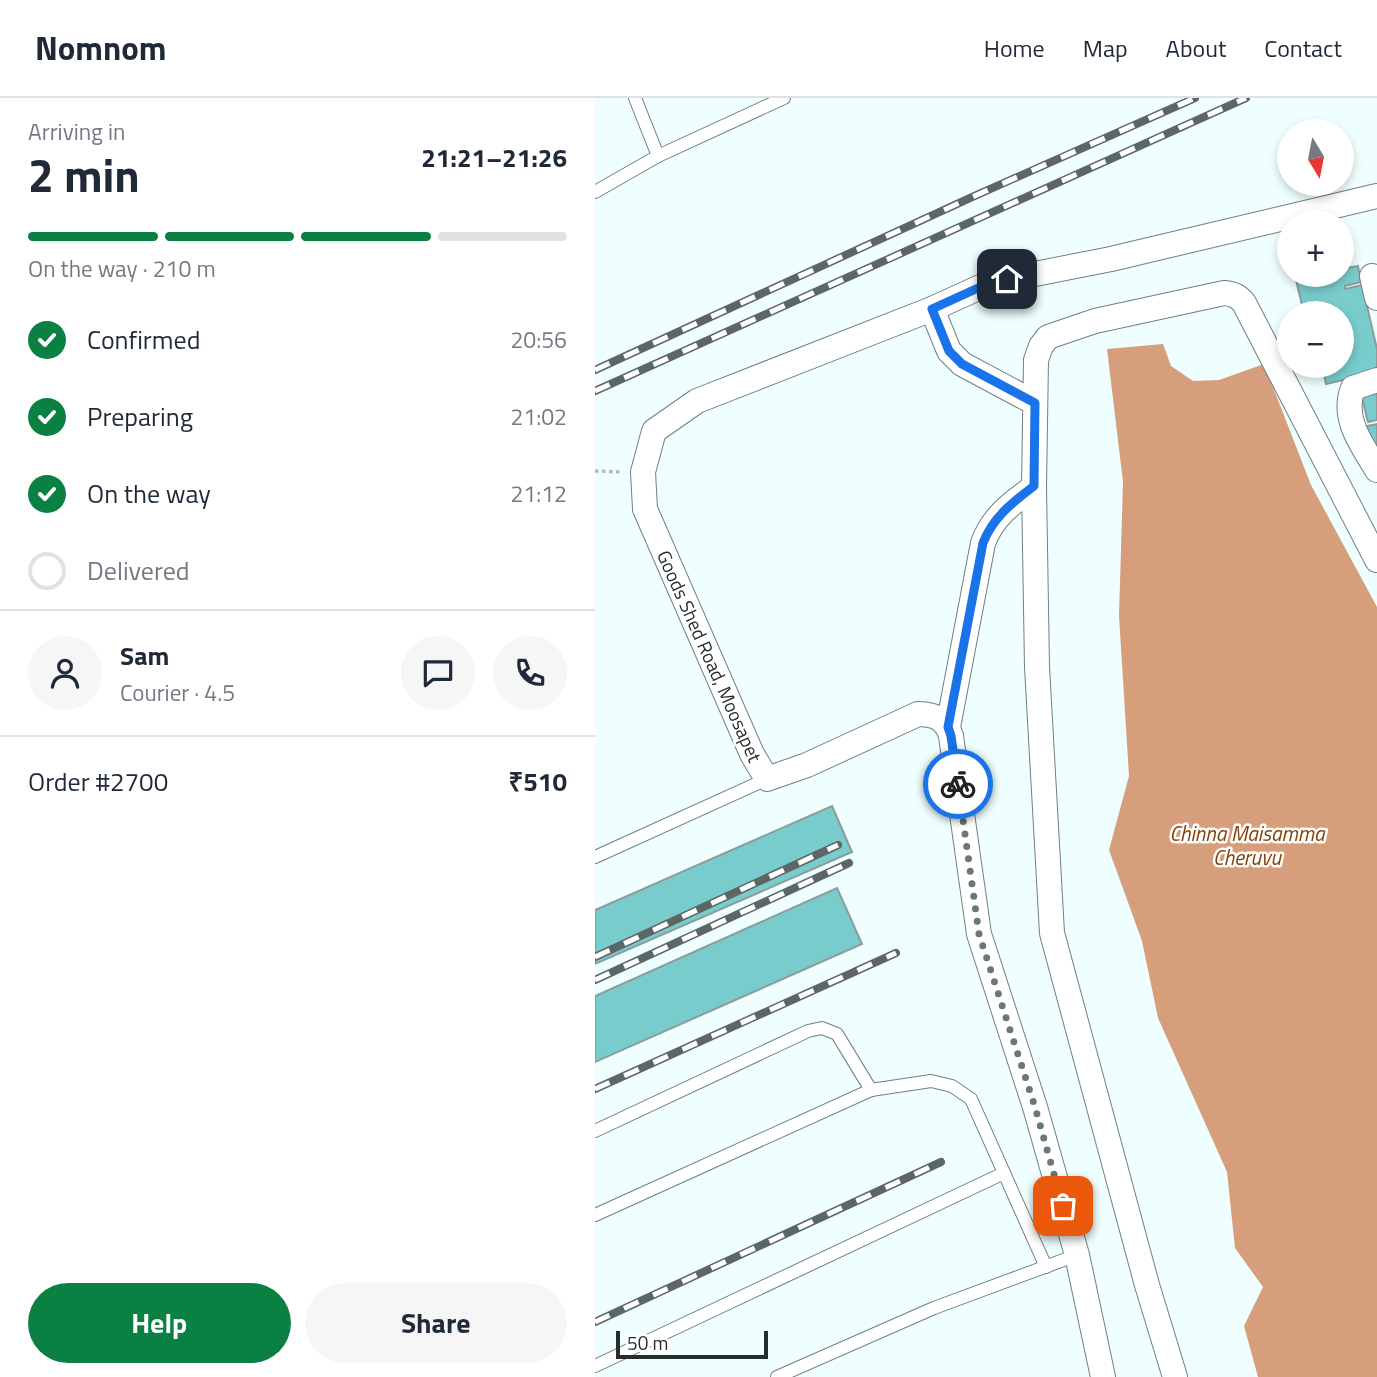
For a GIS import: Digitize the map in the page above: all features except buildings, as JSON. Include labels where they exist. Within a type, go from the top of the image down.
[{"type":"street","name":"Goods Shed Road, Moosapet","points":[[948,727],[940,718],[930,714],[918,714],[807,765],[767,779],[752,754],[645,509],[643,472],[654,431],[697,401],[932,309],[989,283],[1111,259],[1377,196]]},
{"type":"street","points":[[1175,1377],[1147,1285],[1052,933],[1037,667],[1035,403],[1036,360],[1041,346],[1048,337],[1095,321],[1224,293],[1238,296],[1377,560]]},
{"type":"street","points":[[932,309],[949,351],[962,364],[1035,403]]},
{"type":"street","points":[[1377,380],[1353,388],[1349,399],[1352,423],[1377,470]]},
{"type":"street","points":[[1034,486],[1006,508],[987,531],[948,727],[979,934],[1035,1107],[1077,1255],[1103,1377]]},
{"type":"lane","points":[[635,98],[658,156]]},
{"type":"lane","points":[[595,192],[658,156],[784,98]]},
{"type":"lane","points":[[595,857],[767,779]]},
{"type":"lane","points":[[595,1131],[808,1031],[823,1028],[837,1034],[871,1090]]},
{"type":"lane","points":[[595,1215],[871,1090],[931,1081],[952,1086],[971,1099],[1046,1267]]},
{"type":"lane","points":[[595,1366],[1004,1173]]},
{"type":"lane","points":[[777,1377],[935,1308],[1077,1255]]},
{"type":"water","name":"Chinna Maisamma Cheruvu","points":[[1163,344],[1171,366],[1193,381],[1219,380],[1264,364],[1311,485],[1377,607],[1377,1377],[1258,1377],[1244,1326],[1263,1287],[1235,1248],[1227,1172],[1158,1018],[1142,941],[1109,850],[1129,776],[1119,616],[1123,482],[1107,349]]},
{"type":"railway","points":[[595,370],[1195,98]]},
{"type":"railway","points":[[595,391],[1246,98]]},
{"type":"railway","points":[[595,957],[838,845]]},
{"type":"railway","points":[[595,980],[849,863]]},
{"type":"railway","points":[[595,1089],[896,953]]},
{"type":"railway","points":[[595,1322],[941,1162]]},
{"type":"way so far","points":[[958,784],[979,934],[1035,1107],[1063,1206]]},
{"type":"route","points":[[958,784],[948,727],[983,543],[995,519],[1034,486],[1035,403],[962,364],[949,351],[932,309],[989,283],[1007,279]]}]
